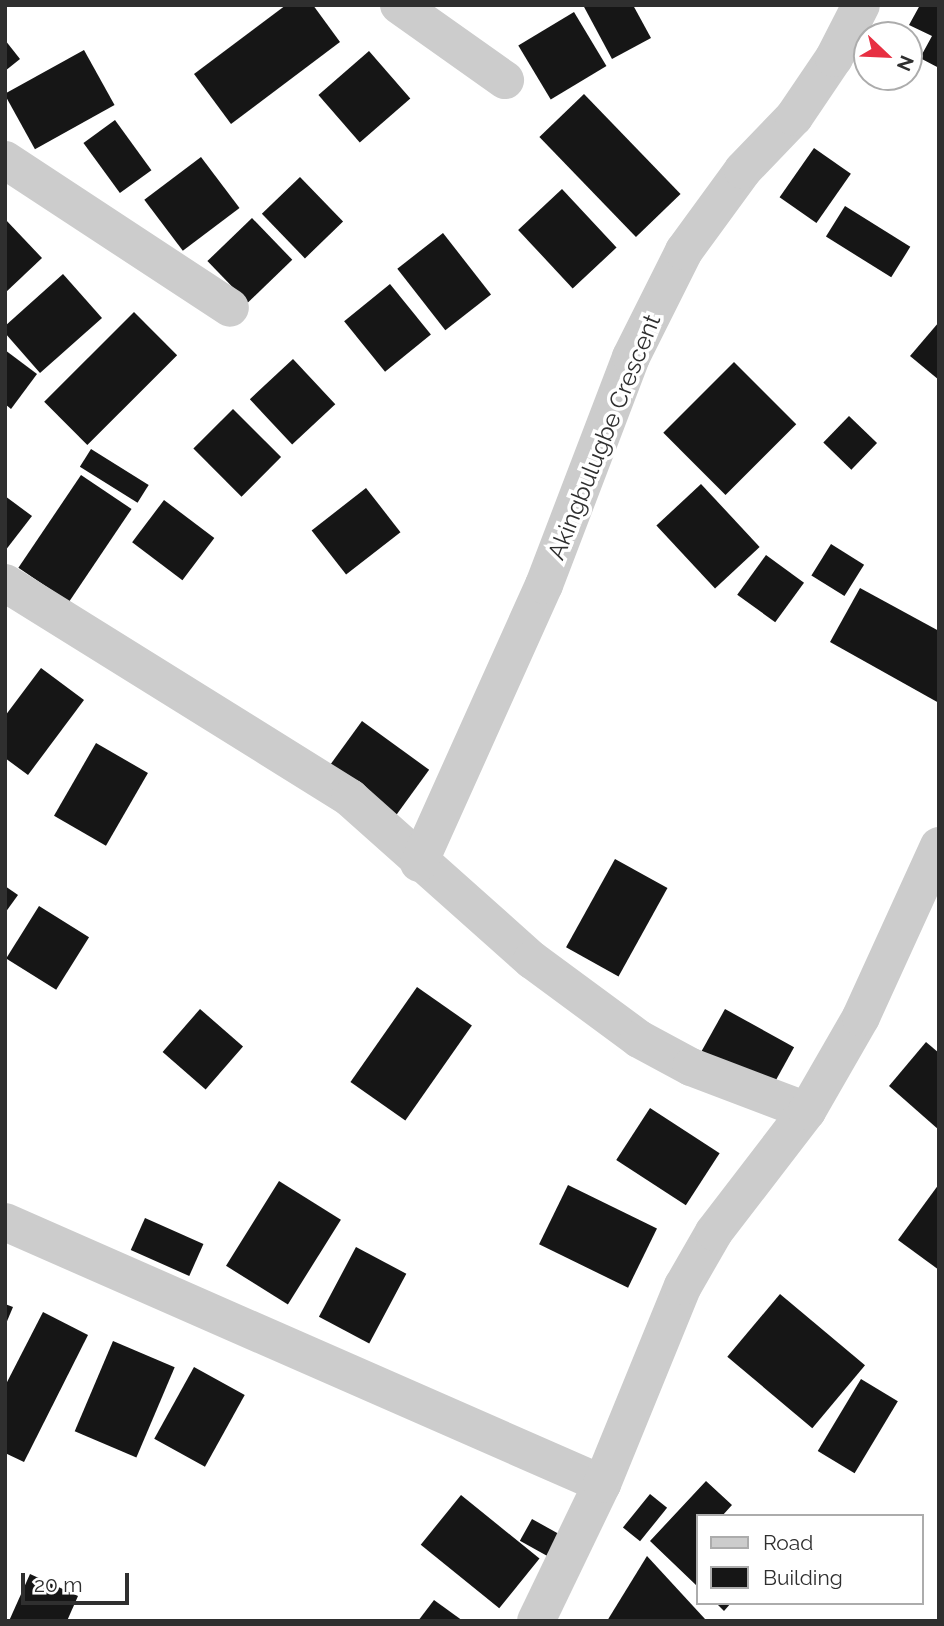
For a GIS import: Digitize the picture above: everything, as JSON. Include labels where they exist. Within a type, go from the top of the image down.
[{"type":"street","points":[[399,5],[505,80]]},
{"type":"street","name":"Akingbulugbe Crescent","points":[[419,863],[544,585],[631,357],[684,251],[743,170],[794,117],[861,5]]},
{"type":"street","points":[[5,160],[230,308]]},
{"type":"street","points":[[5,583],[350,798],[419,863],[532,960],[639,1039],[691,1067],[807,1111]]},
{"type":"street","points":[[536,1621],[602,1484],[683,1286],[714,1232],[807,1111],[861,1017],[939,846]]},
{"type":"street","points":[[5,1222],[602,1484]]},
{"type":"building","points":[[286,5],[313,5],[340,42],[231,124],[194,74]]},
{"type":"building","points":[[583,5],[633,5],[651,38],[612,59]]},
{"type":"building","points":[[920,5],[939,5],[939,68],[923,60],[923,52],[932,36],[923,32],[923,21],[911,21]]},
{"type":"building","points":[[574,12],[606,66],[551,99],[518,45]]},
{"type":"building","points":[[5,40],[20,59],[5,71]]},
{"type":"building","points":[[84,50],[115,105],[35,149],[5,94]]},
{"type":"building","points":[[369,51],[410,99],[360,143],[318,95]]},
{"type":"building","points":[[584,94],[681,194],[636,237],[539,137]]},
{"type":"building","points":[[115,120],[151,170],[120,193],[83,143]]},
{"type":"building","points":[[814,148],[851,174],[816,223],[780,197]]},
{"type":"building","points":[[201,157],[240,208],[183,251],[144,200]]},
{"type":"building","points":[[300,177],[343,222],[305,258],[262,214]]},
{"type":"building","points":[[562,189],[617,248],[573,288],[518,230]]},
{"type":"building","points":[[845,206],[910,247],[891,277],[826,237]]},
{"type":"building","points":[[252,218],[292,260],[248,303],[207,261]]},
{"type":"building","points":[[5,219],[42,258],[5,293]]},
{"type":"building","points":[[443,233],[491,294],[445,330],[397,269]]},
{"type":"building","points":[[63,274],[102,318],[40,373],[5,333],[5,326]]},
{"type":"building","points":[[390,284],[431,335],[385,372],[344,321]]},
{"type":"building","points":[[134,312],[177,355],[87,445],[44,402]]},
{"type":"building","points":[[939,322],[939,380],[910,356]]},
{"type":"building","points":[[5,350],[37,374],[11,409],[5,404]]},
{"type":"building","points":[[293,359],[335,404],[292,445],[250,399]]},
{"type":"building","points":[[734,362],[796,424],[726,495],[663,433]]},
{"type":"building","points":[[233,409],[281,457],[241,497],[193,449]]},
{"type":"building","points":[[849,416],[877,443],[851,470],[823,443]]},
{"type":"building","points":[[91,449],[149,485],[138,503],[80,467]]},
{"type":"building","points":[[81,475],[132,509],[69,602],[18,568]]},
{"type":"building","points":[[701,484],[760,547],[715,588],[656,526]]},
{"type":"building","points":[[366,488],[400,532],[346,575],[312,530]]},
{"type":"building","points":[[5,496],[32,516],[5,551]]},
{"type":"building","points":[[164,500],[214,538],[182,580],[132,542]]},
{"type":"building","points":[[831,544],[864,565],[844,596],[811,575]]},
{"type":"building","points":[[766,555],[804,583],[775,622],[737,595]]},
{"type":"building","points":[[860,588],[939,631],[939,703],[830,642]]},
{"type":"building","points":[[41,668],[84,700],[28,775],[5,758],[5,716]]},
{"type":"building","points":[[362,721],[429,770],[394,818],[327,769]]},
{"type":"building","points":[[96,743],[148,773],[106,846],[54,816]]},
{"type":"building","points":[[615,859],[667,888],[619,976],[566,947]]},
{"type":"building","points":[[5,886],[18,895],[5,913]]},
{"type":"building","points":[[39,906],[89,937],[56,990],[6,959]]},
{"type":"building","points":[[417,987],[472,1025],[405,1120],[350,1082]]},
{"type":"building","points":[[200,1009],[243,1046],[206,1089],[163,1052]]},
{"type":"building","points":[[725,1009],[794,1047],[770,1090],[701,1052]]},
{"type":"building","points":[[926,1042],[939,1053],[939,1130],[889,1086]]},
{"type":"building","points":[[650,1108],[720,1153],[686,1205],[616,1160]]},
{"type":"building","points":[[279,1181],[341,1220],[288,1304],[226,1266]]},
{"type":"building","points":[[939,1184],[939,1270],[898,1240]]},
{"type":"building","points":[[568,1185],[657,1228],[628,1288],[539,1244]]},
{"type":"building","points":[[145,1218],[203,1244],[189,1276],[131,1250]]},
{"type":"building","points":[[356,1247],[406,1274],[369,1344],[319,1317]]},
{"type":"building","points":[[780,1294],[865,1365],[812,1428],[727,1357]]},
{"type":"building","points":[[5,1304],[13,1307],[5,1326]]},
{"type":"building","points":[[43,1312],[88,1335],[24,1462],[5,1453],[5,1386]]},
{"type":"building","points":[[113,1341],[175,1367],[136,1457],[75,1431]]},
{"type":"building","points":[[194,1367],[245,1395],[205,1467],[154,1439]]},
{"type":"building","points":[[861,1379],[898,1401],[855,1473],[818,1451]]},
{"type":"building","points":[[706,1481],[732,1505],[724,1514],[696,1514],[696,1585],[650,1541]]},
{"type":"building","points":[[650,1494],[667,1508],[640,1541],[623,1527]]},
{"type":"building","points":[[461,1495],[539,1559],[499,1608],[421,1545]]},
{"type":"building","points":[[532,1519],[564,1537],[552,1559],[520,1541]]},
{"type":"building","points":[[647,1556],[705,1619],[704,1621],[607,1621]]},
{"type":"building","points":[[30,1574],[78,1596],[67,1621],[9,1621]]},
{"type":"building","points":[[434,1600],[463,1621],[418,1621]]},
{"type":"building","points":[[718,1605],[729,1605],[724,1611]]}]
